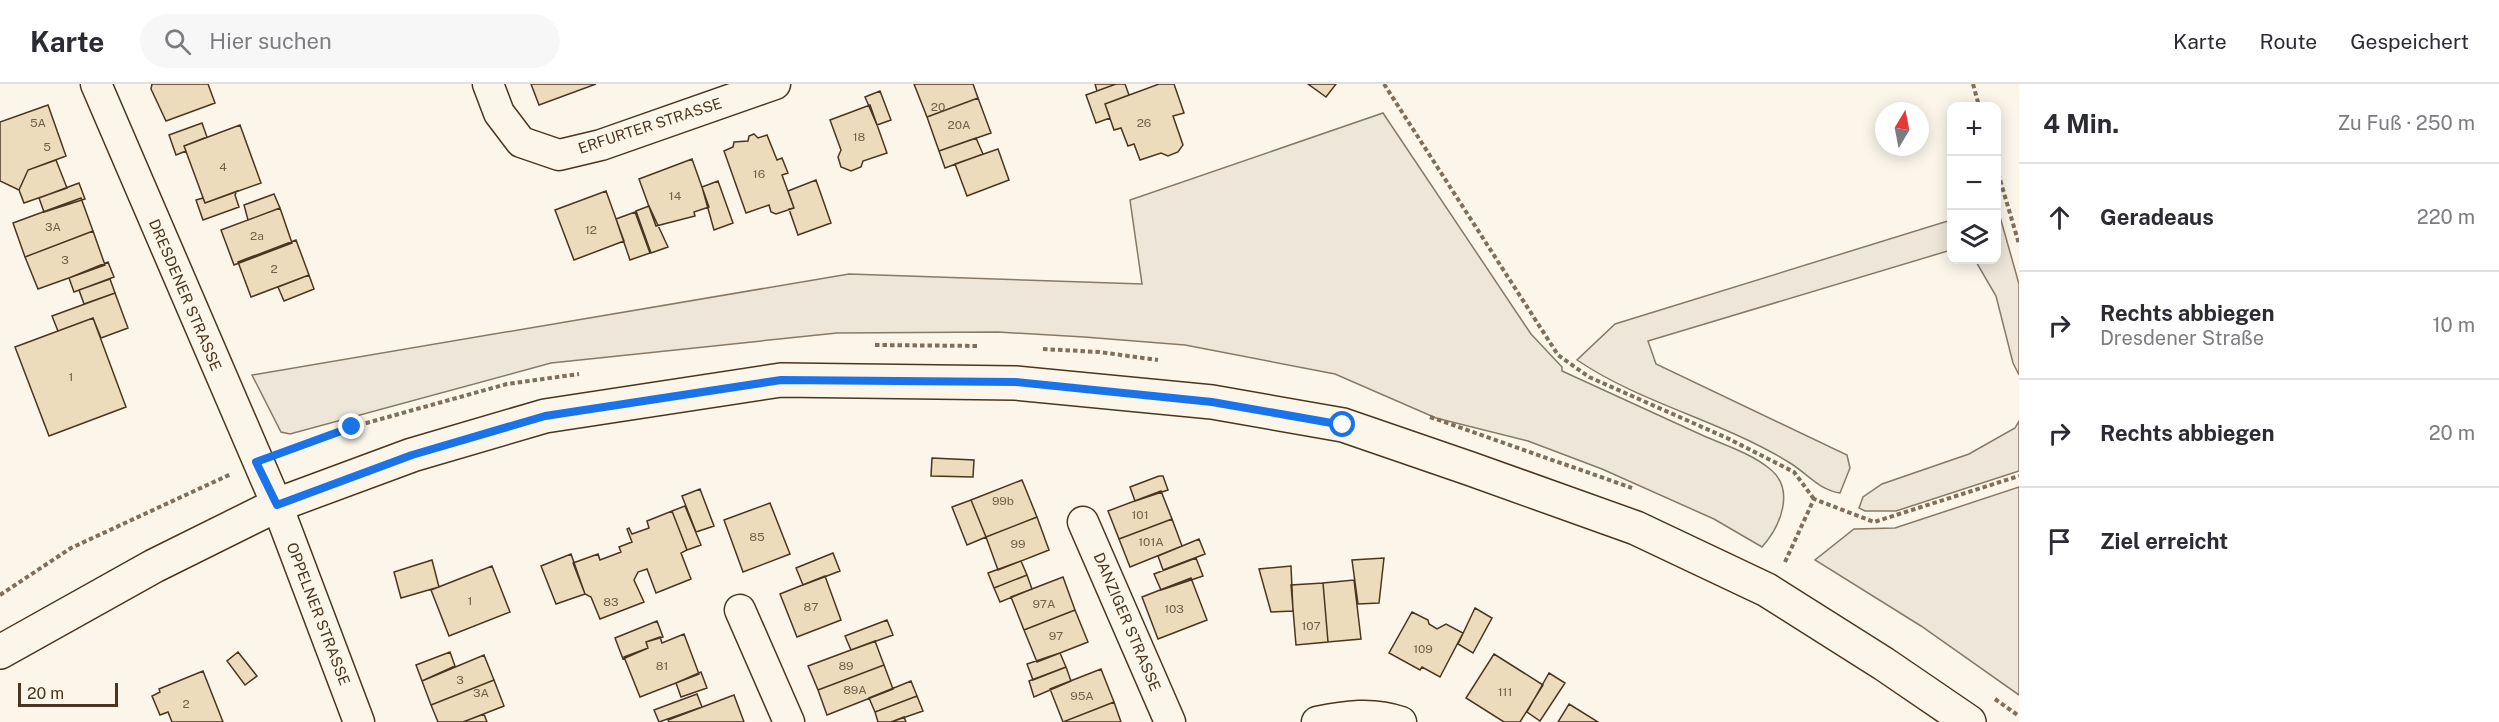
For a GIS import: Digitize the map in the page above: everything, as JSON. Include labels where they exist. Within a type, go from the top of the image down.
[{"type":"main road","points":[[0,652],[154,566],[277,505],[412,455],[545,416],[781,380],[1015,382],[1212,402],[1343,425],[1636,528],[1767,590],[1884,664],[1969,722]]},
{"type":"street","name":"DRESDENER STRASSE","points":[[96,84],[256,462],[277,505]]},
{"type":"street","name":"ERFURTER STRASSE","points":[[488,84],[499,113],[521,142],[559,155],[601,145],[775,84]]},
{"type":"street","name":"OPPELNER STRASSE","points":[[277,505],[359,722]]},
{"type":"street","name":"DANZIGER STRASSE","points":[[1083,522],[1170,722]]},
{"type":"street","points":[[740,609],[789,722]]},
{"type":"street","points":[[1317,722],[1346,716],[1384,716],[1401,722]]},
{"type":"path","points":[[1383,84],[1558,355],[1589,377],[1727,438],[1794,472],[1814,499],[1874,522],[2019,476]]},
{"type":"path","points":[[1973,84],[1978,102]]},
{"type":"path","points":[[2001,183],[2019,244]]},
{"type":"path","points":[[871,345],[917,343],[986,346]]},
{"type":"path","points":[[1031,349],[1099,352],[1165,361]]},
{"type":"path","points":[[0,596],[71,548],[256,462],[352,427],[507,384],[585,373]]},
{"type":"path","points":[[1419,414],[1582,468],[1636,490]]},
{"type":"path","points":[[1767,590],[1785,561],[1814,499]]},
{"type":"path","points":[[1774,556],[1795,567]]},
{"type":"path","points":[[1991,695],[2019,716]]},
{"type":"shaded area","points":[[1383,113],[1531,334],[1562,367],[1562,371],[1747,454],[1770,469],[1778,478],[1784,498],[1782,508],[1769,539],[1762,547],[1714,519],[1602,469],[1528,441],[1436,418],[1335,374],[1185,345],[998,332],[837,333],[551,363],[290,434],[281,432],[252,375],[849,274],[1142,284],[1130,200]]},
{"type":"shaded area","points":[[2001,220],[2019,284],[2019,375],[2013,363],[1996,296],[1977,264],[2001,264]]},
{"type":"shaded area","points":[[1947,221],[1947,251],[1648,341],[1656,364],[1847,455],[1850,468],[1840,493],[1826,489],[1790,463],[1764,448],[1628,389],[1577,360],[1615,324]]},
{"type":"shaded area","points":[[2019,421],[2019,471],[1896,511],[1865,511],[1859,508],[1863,497],[1882,484],[1969,454],[2015,428]]},
{"type":"shaded area","points":[[2019,487],[2019,695],[1921,626],[1815,560],[1854,529],[1895,528]]},
{"type":"building","points":[[152,84],[208,84],[215,103],[166,121],[151,89]]},
{"type":"building","points":[[531,84],[596,84],[539,105]]},
{"type":"building","points":[[914,84],[973,84],[978,98],[927,117]]},
{"type":"building","points":[[1095,84],[1116,84],[1097,91]]},
{"type":"building","points":[[1116,84],[1125,84],[1129,95],[1105,104],[1110,118],[1096,123],[1086,95]]},
{"type":"building","points":[[1159,84],[1174,84],[1184,113],[1173,116],[1183,145],[1178,152],[1168,156],[1161,153],[1140,160],[1134,144],[1128,146],[1121,128],[1114,130],[1105,104]]},
{"type":"building","points":[[1308,84],[1336,84],[1326,97]]},
{"type":"building","points":[[880,91],[891,120],[877,125],[865,97]]},
{"type":"building","points":[[978,98],[991,133],[939,151],[927,117]]},
{"type":"building","points":[[48,105],[66,156],[28,170],[19,190],[0,181],[0,122]]},
{"type":"building","points":[[870,105],[887,153],[863,161],[861,167],[851,171],[841,167],[838,157],[841,150],[830,120]]},
{"type":"building","points":[[202,123],[207,137],[184,146],[186,151],[176,155],[169,135]]},
{"type":"building","points":[[240,125],[261,183],[205,203],[184,146]]},
{"type":"building","points":[[754,134],[758,138],[767,135],[777,160],[782,158],[788,173],[782,175],[794,208],[776,214],[771,212],[769,205],[746,213],[724,151],[733,147],[734,142],[748,141],[749,136]]},
{"type":"building","points":[[976,138],[983,154],[945,168],[939,151]]},
{"type":"building","points":[[998,149],[1009,180],[967,196],[955,164]]},
{"type":"building","points":[[692,159],[709,207],[694,212],[695,216],[656,226],[639,179]]},
{"type":"building","points":[[56,160],[67,188],[24,203],[19,190],[28,170]]},
{"type":"building","points":[[816,180],[831,223],[798,235],[789,209],[794,208],[788,191]]},
{"type":"building","points":[[718,181],[733,223],[714,230],[702,187]]},
{"type":"building","points":[[79,183],[85,199],[44,212],[39,198]]},
{"type":"building","points":[[237,191],[235,195],[239,207],[203,220],[196,200],[203,198],[205,203]]},
{"type":"building","points":[[606,191],[624,241],[574,260],[555,210]]},
{"type":"building","points":[[274,194],[280,208],[248,220],[244,205]]},
{"type":"building","points":[[81,198],[93,231],[25,257],[13,223]]},
{"type":"building","points":[[649,206],[668,247],[651,253],[636,211]]},
{"type":"building","points":[[280,208],[292,243],[234,265],[221,230]]},
{"type":"building","points":[[635,212],[650,253],[630,260],[616,219]]},
{"type":"building","points":[[93,231],[105,265],[38,289],[25,257]]},
{"type":"building","points":[[296,240],[309,275],[251,297],[238,262]]},
{"type":"building","points":[[108,262],[114,277],[74,292],[69,278]]},
{"type":"building","points":[[309,275],[314,289],[284,301],[278,287]]},
{"type":"building","points":[[110,279],[115,293],[84,304],[79,290]]},
{"type":"building","points":[[115,293],[128,328],[101,338],[93,318],[58,331],[52,316]]},
{"type":"building","points":[[93,318],[126,407],[49,436],[15,347]]},
{"type":"building","points":[[932,458],[974,460],[973,477],[931,476]]},
{"type":"building","points":[[1163,476],[1168,490],[1135,501],[1130,487]]},
{"type":"building","points":[[1022,480],[1037,517],[986,537],[971,500]]},
{"type":"building","points":[[700,489],[714,526],[696,532],[682,496]]},
{"type":"building","points":[[1161,491],[1172,519],[1119,539],[1108,511]]},
{"type":"building","points":[[971,500],[986,537],[967,545],[952,507]]},
{"type":"building","points":[[770,503],[790,554],[743,572],[724,520]]},
{"type":"building","points":[[685,506],[701,545],[687,550],[672,511]]},
{"type":"building","points":[[672,511],[687,550],[681,553],[691,579],[656,593],[647,569],[638,572],[634,580],[644,602],[600,619],[591,597],[585,594],[573,563],[598,554],[600,560],[621,552],[619,547],[632,542],[627,529],[629,528],[632,534],[649,528],[647,521]]},
{"type":"building","points":[[1037,517],[1049,550],[998,570],[986,537]]},
{"type":"building","points":[[1172,519],[1182,546],[1130,567],[1119,539]]},
{"type":"building","points":[[1199,539],[1205,554],[1163,570],[1158,556]]},
{"type":"building","points":[[833,553],[840,571],[803,585],[796,568]]},
{"type":"building","points":[[571,554],[585,594],[556,604],[541,566]]},
{"type":"building","points":[[1196,558],[1203,576],[1161,590],[1154,574]]},
{"type":"building","points":[[1384,558],[1379,603],[1358,604],[1352,560]]},
{"type":"building","points":[[432,560],[439,587],[401,598],[394,572]]},
{"type":"building","points":[[1021,561],[1027,575],[994,588],[988,573]]},
{"type":"building","points":[[492,566],[510,612],[449,636],[431,590]]},
{"type":"building","points":[[1291,566],[1293,611],[1271,612],[1259,569]]},
{"type":"building","points":[[1027,575],[1032,589],[1000,602],[994,588]]},
{"type":"building","points":[[825,576],[841,620],[797,637],[780,594]]},
{"type":"building","points":[[1063,577],[1075,610],[1024,630],[1011,597]]},
{"type":"building","points":[[1191,578],[1207,620],[1158,639],[1142,597]]},
{"type":"building","points":[[1354,580],[1361,639],[1328,642],[1323,583]]},
{"type":"building","points":[[1323,583],[1328,642],[1296,645],[1291,585]]},
{"type":"building","points":[[1475,608],[1492,618],[1473,653],[1458,644]]},
{"type":"building","points":[[1075,610],[1088,642],[1037,662],[1024,630]]},
{"type":"building","points":[[1412,612],[1428,620],[1429,624],[1437,629],[1446,624],[1463,633],[1440,677],[1422,667],[1420,670],[1389,653]]},
{"type":"building","points":[[887,620],[893,635],[851,650],[845,636]]},
{"type":"building","points":[[657,621],[663,637],[646,642],[648,648],[623,659],[615,638]]},
{"type":"building","points":[[684,634],[699,674],[640,697],[624,657],[648,648],[646,642],[660,637],[662,643]]},
{"type":"building","points":[[875,641],[884,665],[818,690],[808,666]]},
{"type":"building","points":[[238,652],[257,676],[245,685],[227,661]]},
{"type":"building","points":[[450,652],[455,666],[422,681],[416,665]]},
{"type":"building","points":[[1060,653],[1066,667],[1033,680],[1027,664]]},
{"type":"building","points":[[1494,654],[1543,685],[1520,722],[1504,722],[1466,698]]},
{"type":"building","points":[[484,655],[494,680],[431,705],[422,681]]},
{"type":"building","points":[[884,665],[893,689],[827,715],[818,690]]},
{"type":"building","points":[[1066,667],[1071,681],[1034,697],[1029,681]]},
{"type":"building","points":[[1101,669],[1114,702],[1063,722],[1050,689]]},
{"type":"building","points":[[203,671],[223,722],[172,722],[168,712],[160,715],[152,696],[160,692],[159,689]]},
{"type":"building","points":[[701,672],[707,688],[681,697],[676,683]]},
{"type":"building","points":[[1549,673],[1565,683],[1540,721],[1527,712]]},
{"type":"building","points":[[494,680],[504,706],[463,722],[438,722],[431,705]]},
{"type":"building","points":[[911,681],[917,696],[875,712],[869,698]]},
{"type":"building","points":[[697,694],[702,707],[659,722],[654,710]]},
{"type":"building","points":[[734,695],[744,722],[669,722],[668,720]]},
{"type":"building","points":[[917,696],[923,711],[891,722],[878,722],[875,712]]},
{"type":"building","points":[[1114,702],[1121,722],[1063,722]]},
{"type":"building","points":[[1569,704],[1598,722],[1558,722]]},
{"type":"building","points":[[484,714],[487,722],[463,722]]},
{"type":"building","points":[[904,717],[906,722],[891,722]]},
{"type":"route","points":[[352,427],[256,462],[277,505],[412,455],[545,416],[781,380],[1015,382],[1212,402],[1343,425]]}]
